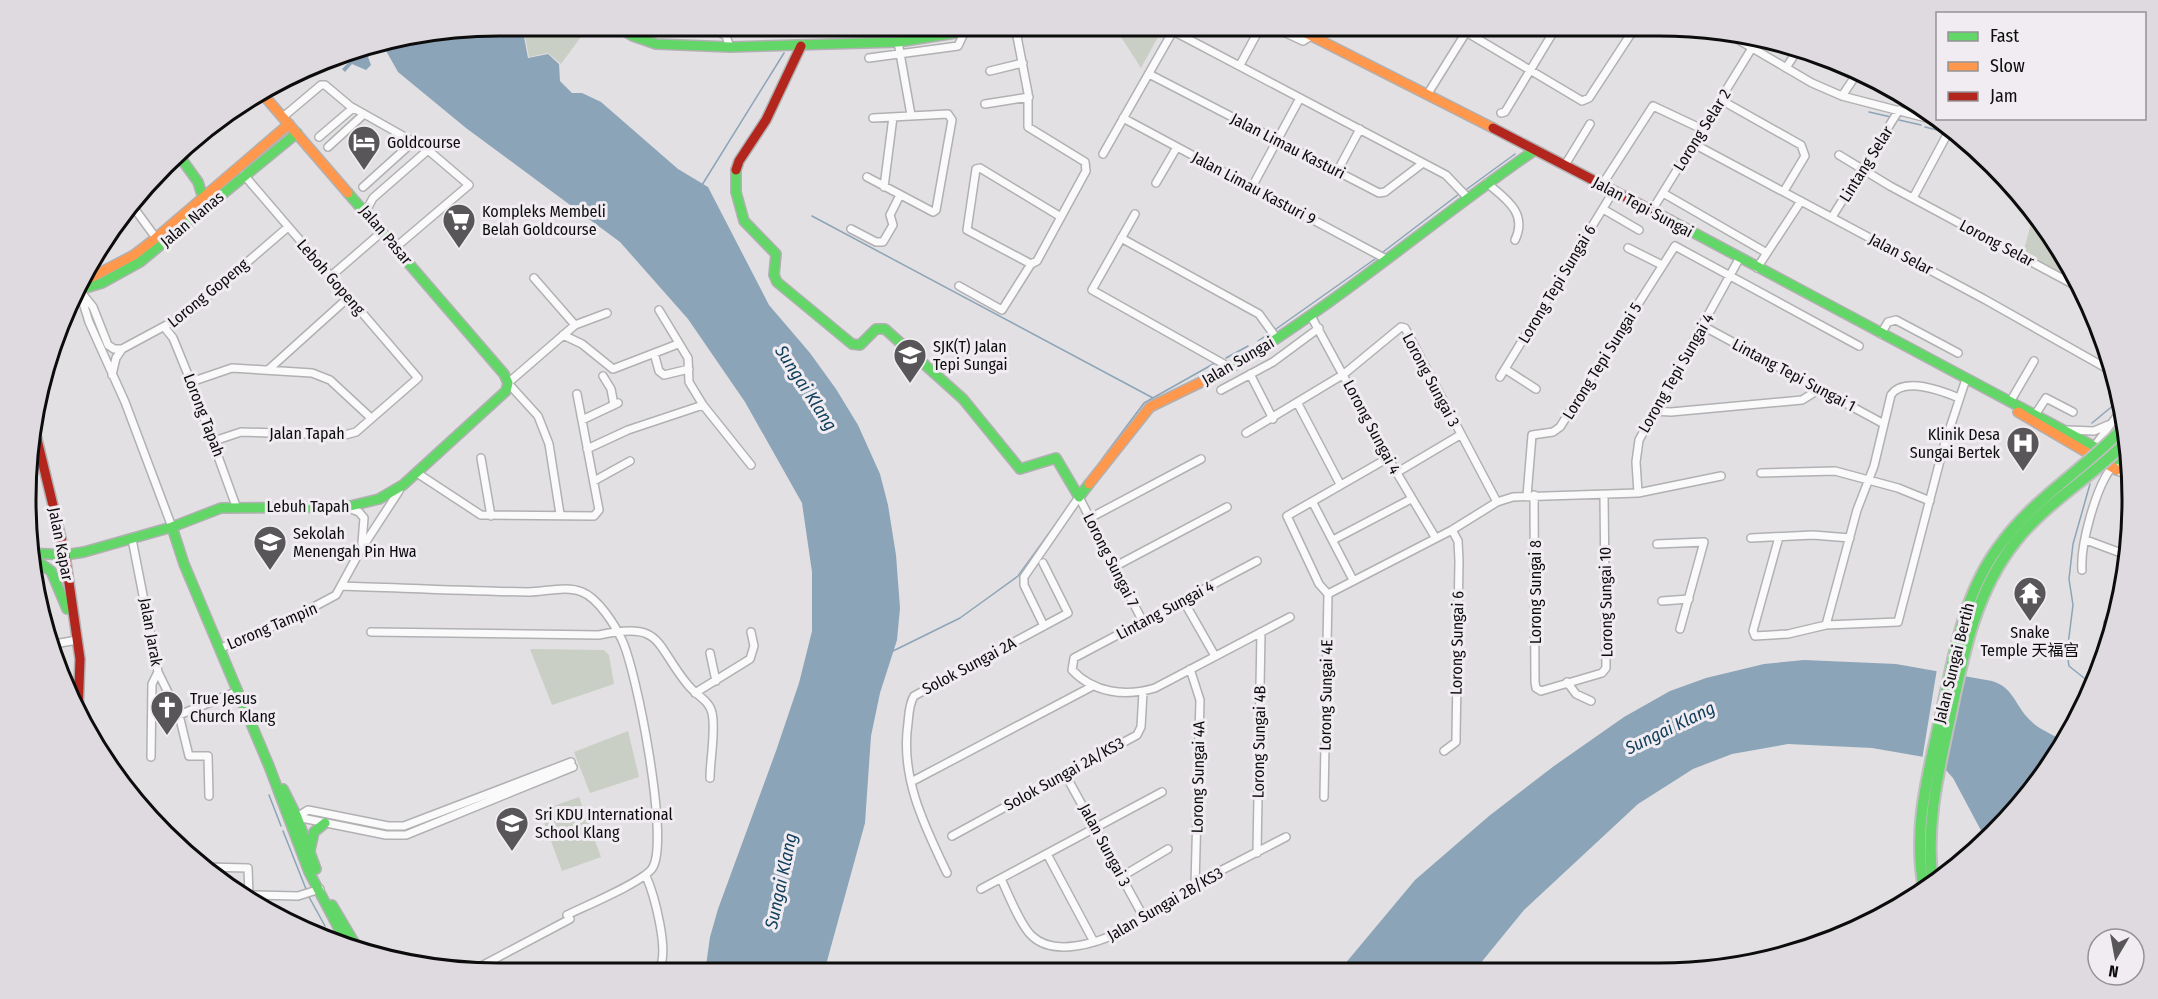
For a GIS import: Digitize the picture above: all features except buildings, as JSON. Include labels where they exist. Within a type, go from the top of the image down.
[{"type":"main road","points":[[633,36],[656,44],[730,47],[897,42],[934,36]]},
{"type":"main road","name":"Jalan Tepi Sungai","points":[[1311,36],[1564,165],[1992,393],[2066,430],[2091,450]]},
{"type":"main road","points":[[792,46],[766,120],[736,168],[735,192],[744,221],[776,254],[774,275],[777,282],[852,344],[860,345],[879,328],[885,329],[963,399],[1020,469],[1056,458],[1079,497]]},
{"type":"main road","name":"Jalan Pasar","points":[[267,99],[398,246],[504,374],[508,383]]},
{"type":"main road","name":"Jalan Nanas","points":[[94,276],[134,255],[156,238],[203,198],[286,120]]},
{"type":"main road","name":"Jalan Nanas","points":[[88,287],[108,280],[140,262],[297,133]]},
{"type":"main road","name":"Jalan Sungai","points":[[1079,497],[1142,414],[1231,368],[1277,339],[1311,316],[1467,197],[1534,150]]},
{"type":"main road","points":[[183,161],[202,188],[203,198]]},
{"type":"main road","name":"Lebuh Tapah","points":[[39,554],[65,555],[132,539],[174,526],[207,512],[236,506],[346,507],[371,503],[403,485],[417,473],[500,398],[508,383]]},
{"type":"main road","name":"Jalan Tepi Sungai","points":[[1992,393],[2037,425],[2120,463]]},
{"type":"main road","name":"Jalan Sungai Bertih","points":[[1923,880],[1919,829],[1922,802],[1955,649],[1975,587],[2009,532],[2088,465],[2116,428]]},
{"type":"main road","name":"Jalan Kapar","points":[[39,448],[65,555],[77,640],[81,682],[80,696]]},
{"type":"main road","name":"Jalan Sungai Bertih","points":[[1932,874],[1929,855],[1930,804],[1965,650],[1985,589],[2002,559],[2018,539],[2119,448]]},
{"type":"main road","name":"Jalan Kapar","points":[[37,471],[54,536],[48,548],[39,552]]},
{"type":"main road","points":[[174,526],[190,573],[269,766],[310,852],[320,889],[350,938]]},
{"type":"main road","name":"Jalan Kapar","points":[[40,559],[52,572],[74,627]]},
{"type":"main road","points":[[293,819],[320,889],[343,935]]},
{"type":"main road","points":[[310,852],[314,832],[325,823]]},
{"type":"street","points":[[726,36],[730,47]]},
{"type":"street","points":[[869,58],[958,46],[963,36]]},
{"type":"street","points":[[959,286],[1002,310],[1031,264],[1037,261],[1086,171],[1085,162],[1028,128],[1029,97],[1017,36]]},
{"type":"street","points":[[1103,154],[1170,36]]},
{"type":"street","points":[[1183,36],[1446,174],[1467,197]]},
{"type":"street","points":[[1240,65],[1256,36]]},
{"type":"street","points":[[1292,36],[1303,41],[1311,36]]},
{"type":"street","points":[[1427,95],[1463,36]]},
{"type":"street","points":[[1474,36],[1582,101],[1589,98],[1629,36]]},
{"type":"street","points":[[1501,113],[1505,112],[1551,36]]},
{"type":"street","points":[[897,42],[911,115]]},
{"type":"street","points":[[1746,45],[1786,68],[1842,96],[1918,115]]},
{"type":"street","name":"Lorong Selar 2","points":[[1651,212],[1752,48]]},
{"type":"street","points":[[1786,68],[1793,57]]},
{"type":"street","points":[[990,71],[1023,63]]},
{"type":"street","name":"Jalan Limau Kasturi","points":[[1149,74],[1382,194],[1423,163]]},
{"type":"street","points":[[1842,96],[1853,79]]},
{"type":"street","points":[[286,120],[321,85],[329,87],[353,108],[428,150],[469,185],[398,246]]},
{"type":"street","points":[[985,104],[1029,97]]},
{"type":"street","points":[[1252,187],[1300,98]]},
{"type":"street","points":[[1720,100],[1802,145],[1805,156],[1784,191]]},
{"type":"street","points":[[1602,185],[1653,106],[1702,129]]},
{"type":"street","points":[[319,137],[353,108]]},
{"type":"street","name":"Lintang Selar","points":[[1832,217],[1899,110]]},
{"type":"street","points":[[327,147],[364,114]]},
{"type":"street","points":[[867,177],[933,212],[938,206],[952,120],[948,114],[873,118]]},
{"type":"street","points":[[884,187],[893,117]]},
{"type":"street","name":"Jalan Limau Kasturi 9","points":[[1123,118],[1386,259]]},
{"type":"street","points":[[1564,165],[1590,124]]},
{"type":"street","points":[[1337,172],[1360,129]]},
{"type":"street","points":[[1913,198],[1946,136]]},
{"type":"street","points":[[363,187],[414,141]]},
{"type":"street","name":"Jalan Selar","points":[[1694,144],[1984,299],[2102,367]]},
{"type":"street","points":[[1156,183],[1177,147]]},
{"type":"street","points":[[366,211],[373,198],[428,150]]},
{"type":"street","name":"Lorong Selar","points":[[1839,155],[1862,171],[2067,281]]},
{"type":"street","points":[[1031,264],[967,230],[974,172],[980,168],[1061,217]]},
{"type":"street","name":"Leboh Gopeng","points":[[244,175],[418,378]]},
{"type":"street","points":[[1487,183],[1516,210],[1520,226],[1515,240]]},
{"type":"street","name":"Lorong Tepi Sungai 6","points":[[1500,377],[1614,192]]},
{"type":"street","points":[[1663,193],[1767,253]]},
{"type":"street","points":[[851,229],[876,242],[883,242],[892,225],[890,215],[900,195]]},
{"type":"street","points":[[1757,268],[1801,201]]},
{"type":"street","points":[[1603,209],[1640,230]]},
{"type":"street","points":[[137,211],[156,238]]},
{"type":"street","points":[[1135,214],[1092,290],[1231,368]]},
{"type":"street","name":"Lorong Gopeng","points":[[122,349],[165,328],[202,302],[288,227]]},
{"type":"street","points":[[331,276],[383,231]]},
{"type":"street","points":[[1121,238],[1259,314],[1277,339]]},
{"type":"street","name":"Jalan Tepi Sungai","points":[[1672,247],[1677,246],[1859,346]]},
{"type":"street","name":"Lorong Tepi Sungai 5","points":[[1530,495],[1532,435],[1553,432],[1560,427],[1672,247]]},
{"type":"street","points":[[1628,248],[1662,265]]},
{"type":"street","name":"Lorong Tepi Sungai 4","points":[[1638,493],[1637,446],[1653,411],[1739,259]]},
{"type":"street","points":[[534,278],[575,325]]},
{"type":"street","points":[[83,295],[93,307],[108,345],[122,349],[116,358],[112,375]]},
{"type":"street","points":[[268,370],[349,297]]},
{"type":"street","points":[[82,299],[89,322],[174,526]]},
{"type":"street","points":[[659,310],[688,358],[688,382],[703,405],[751,465]]},
{"type":"street","points":[[560,514],[549,444],[538,416],[508,383],[575,325],[607,313]]},
{"type":"street","name":"Lorong Sungai 4","points":[[1311,316],[1396,473],[1435,537]]},
{"type":"street","points":[[1881,334],[1888,322],[1896,320],[1958,353]]},
{"type":"street","name":"Lintang Tepi Sungai 1","points":[[1703,326],[1818,390],[1884,423]]},
{"type":"street","name":"Lorong Sungai 3","points":[[1344,374],[1401,327],[1404,328],[1497,502]]},
{"type":"street","name":"Lorong Tapah","points":[[165,328],[173,338],[191,382],[236,506]]},
{"type":"street","points":[[1218,374],[1224,388],[1273,362],[1319,328]]},
{"type":"street","points":[[563,335],[597,354],[612,369],[678,344]]},
{"type":"street","points":[[654,353],[660,373],[668,375],[689,369]]},
{"type":"street","points":[[2010,402],[2034,361]]},
{"type":"street","points":[[191,382],[232,368],[312,373],[324,376],[371,418]]},
{"type":"street","points":[[1505,369],[1536,389]]},
{"type":"street","points":[[1250,374],[1273,419]]},
{"type":"street","points":[[1246,433],[1298,404],[1344,374]]},
{"type":"street","points":[[582,420],[616,404],[603,376]]},
{"type":"street","name":"Jalan Tapah","points":[[214,441],[241,432],[345,435],[356,432],[418,378]]},
{"type":"street","points":[[1779,537],[1753,634],[1766,637],[1826,625],[1898,622],[1966,379]]},
{"type":"street","points":[[1826,625],[1867,480],[1874,466],[1891,395],[1899,389],[1929,385],[1959,398]]},
{"type":"street","points":[[1653,411],[1671,412],[1802,400],[1818,390]]},
{"type":"street","points":[[417,473],[476,513],[491,516],[560,514],[588,517],[598,514],[577,394]]},
{"type":"street","points":[[2035,415],[2046,398],[2073,412]]},
{"type":"street","points":[[1298,404],[1340,484]]},
{"type":"street","points":[[587,449],[628,430],[703,405]]},
{"type":"street","points":[[2066,430],[2094,431],[2115,424]]},
{"type":"street","points":[[2091,450],[2116,427]]},
{"type":"street","name":"Lorong Sungai 3","points":[[1396,473],[1460,435]]},
{"type":"street","points":[[481,458],[491,516]]},
{"type":"street","points":[[1388,458],[1340,484],[1312,503],[1288,514],[1287,520],[1319,584],[1328,594],[1452,530],[1497,502],[1530,495],[1604,496],[1638,493],[1721,476]]},
{"type":"street","points":[[1090,518],[1201,459]]},
{"type":"street","points":[[594,481],[630,461]]},
{"type":"street","points":[[2082,570],[2081,560],[2103,478],[2121,465]]},
{"type":"street","points":[[1761,473],[1835,471],[1930,501]]},
{"type":"street","name":"Lorong Tampin","points":[[221,648],[329,601],[342,586],[360,551],[403,485]]},
{"type":"street","name":"Lorong Sungai 8","points":[[1530,495],[1536,688]]},
{"type":"street","name":"Lorong Sungai 10","points":[[1536,688],[1547,690],[1602,673],[1606,668],[1604,496]]},
{"type":"street","name":"Lorong Sungai 7","points":[[1079,497],[1143,622]]},
{"type":"street","name":"Jalan Sungai","points":[[1044,626],[1024,585],[1024,577],[1079,497]]},
{"type":"street","points":[[1333,540],[1411,499]]},
{"type":"street","points":[[1312,503],[1353,580]]},
{"type":"street","points":[[346,507],[359,512],[364,518],[365,529],[360,551]]},
{"type":"street","points":[[1114,567],[1227,507]]},
{"type":"street","name":"Lorong Sungai 6","points":[[1444,751],[1455,742],[1456,737],[1459,561],[1458,541],[1452,530]]},
{"type":"street","points":[[1751,538],[1813,535],[1850,537]]},
{"type":"street","name":"Jalan Jarak","points":[[132,539],[158,672],[179,715],[189,756],[208,756],[209,796]]},
{"type":"street","points":[[2086,540],[2109,551],[2119,553]]},
{"type":"street","points":[[1657,544],[1704,542],[1680,629]]},
{"type":"street","name":"Lintang Sungai 4","points":[[1090,687],[1072,670],[1074,658],[1257,561]]},
{"type":"street","name":"Solok Sungai 2A","points":[[911,782],[905,744],[914,696],[1066,616],[1069,610],[1043,563]]},
{"type":"street","points":[[342,586],[580,591],[600,607],[622,639],[650,758],[657,813],[657,859],[646,876],[487,963]]},
{"type":"street","name":"Lorong Sungai 4E","points":[[1324,797],[1328,594]]},
{"type":"street","points":[[1662,601],[1689,599]]},
{"type":"street","points":[[1183,600],[1215,657]]},
{"type":"street","points":[[947,873],[924,824],[911,782],[1090,687],[1119,693],[1143,692],[1290,617]]},
{"type":"street","points":[[371,632],[599,634],[634,628],[647,633],[663,648],[695,693],[705,700],[712,712],[710,778]]},
{"type":"street","points":[[695,693],[750,659],[754,646],[751,632]]},
{"type":"street","name":"Lorong Sungai 4B","points":[[1257,853],[1261,632]]},
{"type":"street","points":[[59,643],[77,640]]},
{"type":"street","points":[[710,653],[716,681]]},
{"type":"street","name":"Lorong Sungai 4A","points":[[1190,669],[1200,700],[1195,886]]},
{"type":"street","points":[[151,757],[152,684],[158,672]]},
{"type":"street","points":[[1567,682],[1576,694],[1591,701]]},
{"type":"street","points":[[179,715],[238,691]]},
{"type":"street","name":"Solok Sungai 2A/KS3","points":[[952,836],[1137,735],[1141,727],[1143,692]]},
{"type":"street","points":[[572,764],[406,835],[386,835],[293,819],[308,810],[388,826],[404,826],[572,764]]},
{"type":"street","name":"Jalan Sungai 3","points":[[1065,774],[1143,916]]},
{"type":"street","points":[[981,889],[1162,792]]},
{"type":"street","name":"Jalan Sungai 2B/KS3","points":[[1001,879],[1030,935],[1039,941],[1059,945],[1094,942],[1120,932],[1195,886],[1286,837]]},
{"type":"street","points":[[1121,877],[1168,849]]},
{"type":"street","points":[[1047,854],[1094,942]]},
{"type":"street","points":[[217,867],[248,868],[250,890]]},
{"type":"street","points":[[646,876],[654,893],[664,956],[661,963]]},
{"type":"street","points":[[259,895],[298,896],[320,889]]},
{"type":"shaded area","points":[[525,36],[582,36],[561,64],[548,53],[529,57]]},
{"type":"shaded area","points":[[1120,36],[1159,36],[1141,68]]},
{"type":"shaded area","points":[[2031,224],[2062,272],[2023,253]]},
{"type":"shaded area","points":[[530,649],[604,650],[609,655],[614,684],[552,705]]},
{"type":"shaded area","points":[[628,731],[639,777],[590,793],[574,752]]},
{"type":"shaded area","points":[[579,797],[601,857],[562,871],[540,811]]},
{"type":"water","name":"Sungai Klang","points":[[524,36],[528,58],[548,54],[559,64],[560,81],[572,93],[582,93],[601,102],[678,169],[708,187],[769,305],[810,353],[858,425],[880,474],[888,505],[896,555],[900,608],[897,640],[880,693],[871,736],[865,823],[826,963],[706,963],[710,937],[718,909],[799,683],[812,631],[812,572],[802,503],[745,402],[688,319],[620,242],[466,128],[398,72],[386,51],[439,40]]},
{"type":"water","points":[[370,55],[368,57],[371,65],[366,70],[352,64],[345,72],[342,69],[349,62]]},
{"type":"water","name":"Sungai Klang","points":[[1804,660],[1896,664],[1992,681],[2008,691],[2035,724],[2056,737],[2026,782],[1981,831],[1953,778],[1943,767],[1924,757],[1872,748],[1788,744],[1732,754],[1693,769],[1638,804],[1524,910],[1481,963],[1346,963],[1415,880],[1489,816],[1554,766],[1624,717],[1670,691],[1706,678],[1764,664]]},
{"type":"pier","points":[[1937,669],[1965,673],[1943,771],[1922,760]]},
{"type":"waterway","points":[[702,185],[784,53]]},
{"type":"waterway","points":[[1869,112],[1891,117]]},
{"type":"waterway","points":[[1899,120],[1921,125]]},
{"type":"waterway","points":[[1925,127],[1939,130]]},
{"type":"waterway","points":[[1467,189],[1515,154]]},
{"type":"waterway","points":[[1383,252],[1459,194]]},
{"type":"waterway","points":[[812,216],[1153,398]]},
{"type":"waterway","points":[[1276,329],[1375,259]]},
{"type":"waterway","points":[[1258,341],[1267,335]]},
{"type":"waterway","points":[[1226,358],[1248,346]]},
{"type":"waterway","points":[[1102,459],[1144,403],[1215,363]]},
{"type":"waterway","points":[[2092,423],[2112,406]]},
{"type":"waterway","points":[[2086,679],[2069,666],[2067,653],[2073,605],[2069,579],[2073,544],[2090,484]]},
{"type":"waterway","points":[[893,651],[960,618],[1018,576],[1068,507]]},
{"type":"waterway","points":[[269,795],[281,826]]},
{"type":"waterway","points":[[283,831],[306,889]]},
{"type":"waterway","points":[[309,897],[325,926]]},
{"type":"traffic: fast","points":[[633,36],[656,44],[730,47],[898,42],[936,36]]},
{"type":"traffic: fast","points":[[88,287],[102,283],[140,262],[297,133]]},
{"type":"traffic: fast","points":[[1230,368],[1346,290],[1535,150]]},
{"type":"traffic: fast","points":[[183,161],[198,182],[203,198]]},
{"type":"traffic: fast","points":[[736,170],[736,192],[744,221],[776,254],[774,275],[777,282],[852,344],[860,345],[876,329],[885,329],[963,399],[1020,469],[1056,458],[1079,497],[1089,484]]},
{"type":"traffic: fast","points":[[39,554],[65,555],[84,552],[172,527],[221,508],[346,507],[379,499],[403,485],[506,391],[508,383],[504,374],[348,193]]},
{"type":"traffic: fast","points":[[1670,220],[2120,460]]},
{"type":"traffic: fast","points":[[1923,880],[1920,843],[1927,777],[1957,644],[1970,600],[1990,560],[2016,525],[2117,434]]},
{"type":"traffic: fast","points":[[1932,873],[1932,821],[1937,780],[1972,625],[1990,581],[2028,527],[2119,448]]},
{"type":"traffic: fast","points":[[172,527],[184,564],[269,766],[309,872],[342,935]]},
{"type":"traffic: fast","points":[[41,564],[51,571],[67,609]]},
{"type":"traffic: fast","points":[[283,789],[297,817],[316,869]]},
{"type":"traffic: fast","points":[[310,850],[314,832],[325,823]]},
{"type":"traffic: fast","points":[[332,905],[352,938]]},
{"type":"traffic: slow","points":[[1312,36],[1493,128]]},
{"type":"traffic: slow","points":[[267,99],[348,193]]},
{"type":"traffic: slow","points":[[94,276],[134,255],[156,238],[289,124]]},
{"type":"traffic: slow","points":[[1089,484],[1150,407],[1230,368]]},
{"type":"traffic: slow","points":[[2018,412],[2117,470]]},
{"type":"traffic: jam","points":[[736,170],[739,161],[766,120],[801,46]]},
{"type":"traffic: jam","points":[[1493,128],[1670,220]]},
{"type":"traffic: jam","points":[[39,448],[65,555],[80,659],[79,694]]},
{"type":"place","name":"Goldcourse","points":[[364,171]]},
{"type":"place","name":"Kompleks Membeli Belah Goldcourse","points":[[459,249]]},
{"type":"place","name":"SJK(T) Jalan Tepi Sungai","points":[[910,384]]},
{"type":"place","name":"Klinik Desa Sungai Bertek","points":[[2023,472]]},
{"type":"place","name":"Sekolah Menengah Pin Hwa","points":[[270,571]]},
{"type":"place","name":"Snake Temple 天福宫","points":[[2030,622]]},
{"type":"place","name":"True Jesus Church Klang","points":[[167,736]]},
{"type":"place","name":"Sri KDU International School Klang","points":[[512,852]]}]
